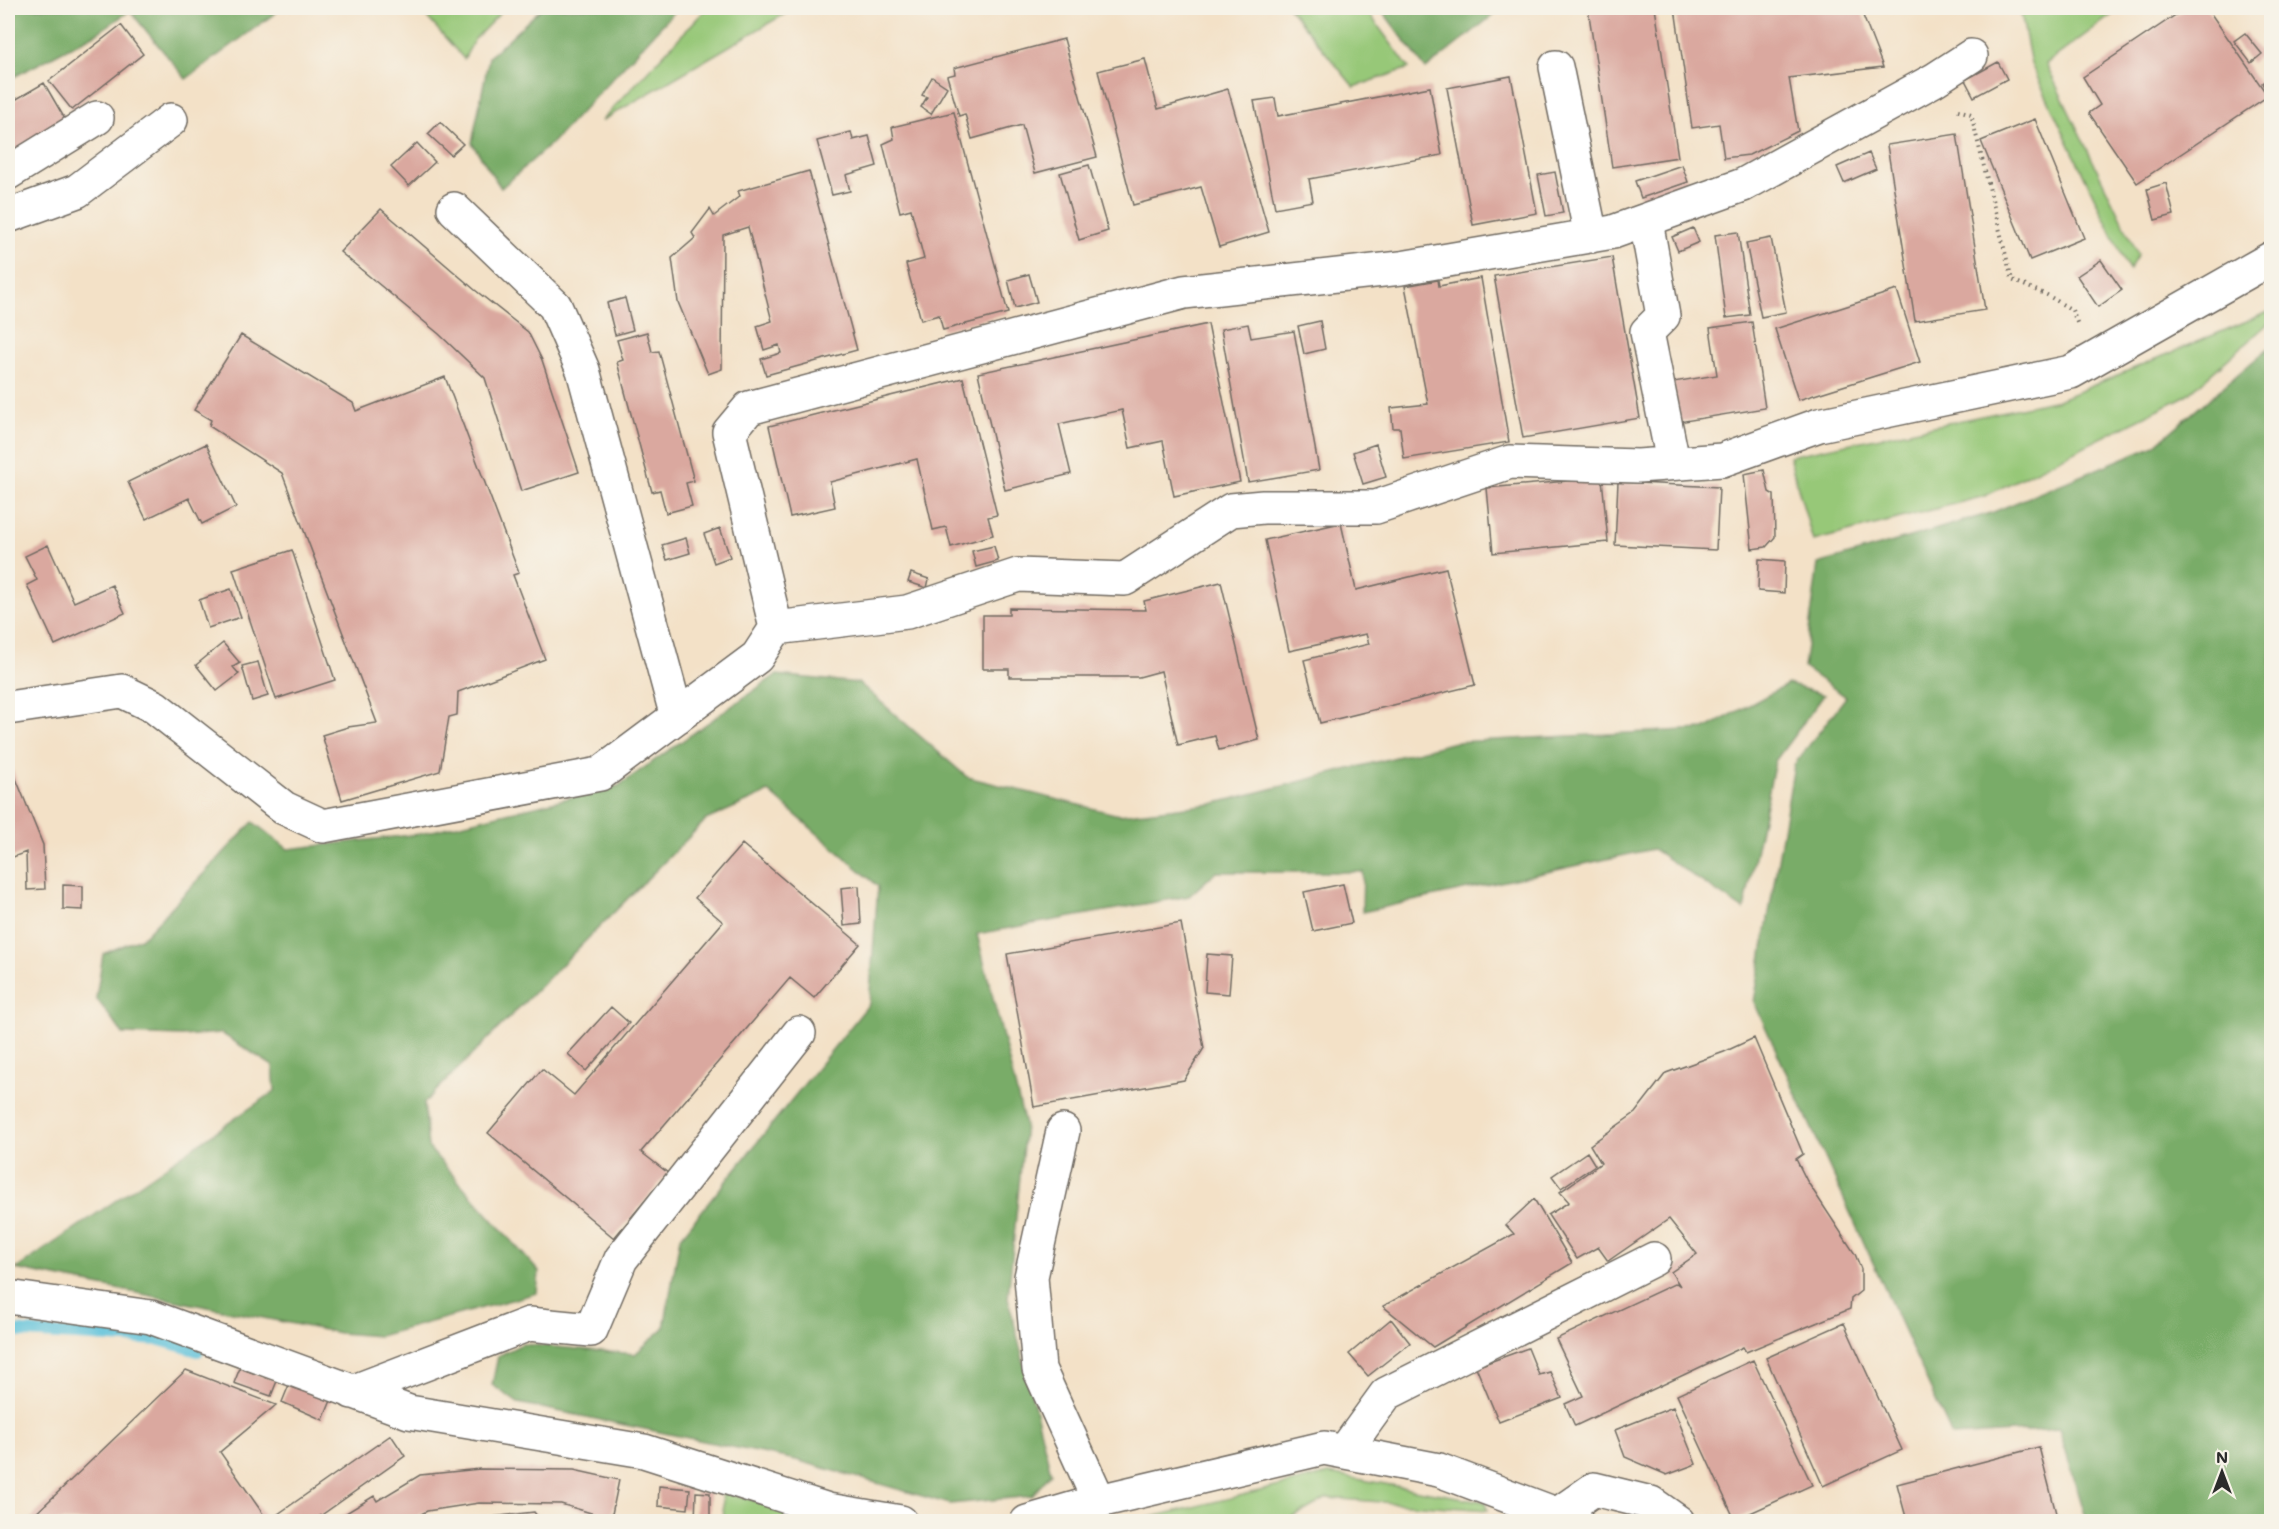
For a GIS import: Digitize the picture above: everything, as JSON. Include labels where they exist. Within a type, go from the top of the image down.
[{"type":"street","points":[[8,708],[122,691],[155,707],[284,808],[323,826],[600,774],[757,657],[776,628],[729,432],[749,408],[1185,292],[1401,268],[1613,232],[1646,222],[1743,185],[1934,80],[1971,56]]},
{"type":"street","points":[[1556,67],[1591,236]]},
{"type":"street","points":[[8,173],[97,118]]},
{"type":"street","points":[[8,216],[76,191],[171,120]]},
{"type":"street","points":[[454,209],[555,306],[570,338],[583,370],[677,717]]},
{"type":"street","points":[[1646,222],[1663,316],[1647,332],[1673,462]]},
{"type":"street","points":[[776,628],[907,612],[1018,575],[1125,579],[1231,510],[1263,507],[1376,507],[1510,462],[1638,466],[1722,460],[1819,425],[2071,372],[2271,258]]},
{"type":"street","points":[[352,1392],[529,1324],[591,1330],[621,1259],[799,1033]]},
{"type":"street","points":[[1063,1131],[1031,1277],[1039,1369],[1099,1501]]},
{"type":"street","points":[[1344,1452],[1386,1394],[1654,1259]]},
{"type":"street","points":[[8,1297],[151,1317],[409,1412],[644,1451],[828,1510],[901,1521]]},
{"type":"street","points":[[1027,1521],[1099,1501],[1324,1448],[1439,1470],[1567,1518],[1594,1489],[1651,1503],[1678,1521]]},
{"type":"path","points":[[1934,80],[1949,107],[1971,114],[2012,280],[2047,295],[2072,310],[2093,359]]},
{"type":"green space","points":[[8,8],[282,8],[186,79],[130,11],[97,33],[8,80]]},
{"type":"green space","points":[[419,8],[505,8],[475,39],[464,59]]},
{"type":"green space","points":[[542,8],[678,8],[552,143],[501,188],[472,143],[489,57]]},
{"type":"green space","points":[[707,8],[795,8],[601,121]]},
{"type":"green space","points":[[1289,8],[1365,8],[1409,68],[1354,87]]},
{"type":"green space","points":[[1380,8],[1502,8],[1426,69]]},
{"type":"green space","points":[[2020,8],[2121,8],[2046,64],[2138,254],[2129,270],[2031,64]]},
{"type":"green space","points":[[2271,311],[2271,321],[2187,395],[1985,496],[1813,541],[1789,456],[2058,400]]},
{"type":"green space","points":[[2271,346],[2271,1521],[2087,1521],[2059,1429],[1952,1436],[1754,1002],[1794,765],[1846,697],[1804,668],[1818,564],[1991,513],[2155,445]]},
{"type":"green space","points":[[776,675],[859,683],[967,777],[1119,815],[1212,804],[1455,742],[1705,729],[1788,684],[1824,695],[1775,761],[1744,910],[1653,849],[1362,912],[1363,872],[1216,872],[1189,896],[977,934],[1025,1125],[1008,1298],[1051,1473],[1032,1496],[950,1504],[796,1460],[518,1403],[492,1385],[498,1356],[522,1344],[635,1354],[664,1328],[680,1238],[869,1004],[878,886],[769,792],[706,820],[424,1103],[428,1147],[539,1272],[537,1293],[379,1336],[339,1333],[16,1269],[275,1091],[273,1066],[221,1033],[182,1036],[123,1034],[96,998],[103,954],[143,937],[253,822],[288,849],[420,834],[618,786]]},
{"type":"green space","points":[[1329,1474],[1486,1502],[1488,1510],[1327,1498],[1287,1521],[1132,1522]]},
{"type":"green space","points":[[722,1492],[833,1521],[733,1521],[724,1518]]},
{"type":"building","points":[[1588,8],[1655,8],[1678,157],[1612,167]]},
{"type":"building","points":[[1675,8],[1860,8],[1883,67],[1789,78],[1798,131],[1749,155],[1724,158],[1719,124],[1692,128]]},
{"type":"building","points":[[2186,8],[2207,8],[2268,96],[2137,183],[2089,113],[2100,105],[2083,77]]},
{"type":"building","points":[[121,25],[143,54],[72,110],[49,81]]},
{"type":"building","points":[[2245,33],[2262,54],[2251,63],[2234,41]]},
{"type":"building","points":[[1064,39],[1097,157],[1035,173],[1022,125],[972,139],[965,114],[959,116],[947,76],[955,74],[954,68]]},
{"type":"building","points":[[1145,59],[1158,109],[1228,89],[1269,232],[1219,247],[1201,187],[1133,205],[1098,71]]},
{"type":"building","points":[[1998,62],[2007,79],[1974,97],[1965,80]]},
{"type":"building","points":[[1511,76],[1537,213],[1473,225],[1447,88]]},
{"type":"building","points":[[2271,76],[2271,98],[2262,83]]},
{"type":"building","points":[[932,77],[947,87],[931,114],[921,107],[927,97],[922,95]]},
{"type":"building","points":[[44,83],[69,126],[8,161],[8,104]]},
{"type":"building","points":[[1430,87],[1442,155],[1309,179],[1313,201],[1275,208],[1254,101],[1275,98],[1278,116]]},
{"type":"building","points":[[954,112],[1008,313],[943,330],[939,315],[921,320],[906,264],[924,259],[911,209],[900,212],[883,144],[894,139],[892,127]]},
{"type":"building","points":[[2035,119],[2084,238],[2030,260],[1981,141]]},
{"type":"building","points":[[440,122],[463,144],[451,155],[428,134]]},
{"type":"building","points":[[851,132],[853,140],[869,136],[877,166],[846,175],[850,191],[832,195],[817,141]]},
{"type":"building","points":[[1957,134],[1985,310],[1915,321],[1887,145]]},
{"type":"building","points":[[417,143],[435,162],[409,186],[391,167]]},
{"type":"building","points":[[1869,153],[1876,169],[1844,183],[1837,167]]},
{"type":"building","points":[[1089,165],[1108,231],[1079,240],[1060,173]]},
{"type":"building","points":[[1682,165],[1688,182],[1641,198],[1635,181]]},
{"type":"building","points":[[809,171],[857,350],[766,375],[761,359],[781,353],[779,345],[764,350],[757,326],[772,321],[748,227],[723,235],[722,369],[708,374],[678,302],[672,258],[695,238],[692,233],[710,209],[714,216],[740,196],[738,191]]},
{"type":"building","points":[[1555,172],[1563,213],[1546,216],[1538,175]]},
{"type":"building","points":[[2166,183],[2174,215],[2155,220],[2147,189]]},
{"type":"building","points":[[381,209],[528,332],[542,360],[579,472],[521,491],[485,378],[439,334],[340,252]]},
{"type":"building","points":[[1693,228],[1699,242],[1678,251],[1672,237]]},
{"type":"building","points":[[1738,232],[1750,315],[1726,318],[1715,235]]},
{"type":"building","points":[[1771,238],[1786,312],[1761,317],[1746,243]]},
{"type":"building","points":[[1612,257],[1640,418],[1523,438],[1494,276]]},
{"type":"building","points":[[2101,260],[2122,290],[2098,307],[2077,276]]},
{"type":"building","points":[[1029,274],[1037,302],[1015,308],[1008,280]]},
{"type":"building","points":[[1481,278],[1509,442],[1404,459],[1400,428],[1393,428],[1391,408],[1428,404],[1405,286],[1438,280],[1439,286]]},
{"type":"building","points":[[1897,290],[1920,362],[1798,400],[1775,329]]},
{"type":"building","points":[[625,298],[633,330],[615,335],[607,303]]},
{"type":"building","points":[[1320,321],[1325,349],[1304,354],[1298,326]]},
{"type":"building","points":[[1752,322],[1765,408],[1679,422],[1673,382],[1717,375],[1710,328]]},
{"type":"building","points":[[1208,324],[1240,482],[1174,496],[1163,441],[1130,448],[1122,410],[1059,424],[1071,474],[1005,490],[978,373]]},
{"type":"building","points":[[1248,324],[1251,338],[1294,331],[1319,470],[1248,482],[1221,329]]},
{"type":"building","points":[[647,332],[652,352],[659,351],[694,481],[686,483],[692,506],[666,513],[660,490],[652,492],[617,362],[623,360],[617,340]]},
{"type":"building","points":[[241,335],[353,403],[356,411],[445,377],[519,573],[513,575],[545,659],[458,692],[457,715],[449,717],[440,771],[342,800],[322,735],[348,727],[377,723],[282,473],[209,426],[211,420],[194,410]]},
{"type":"building","points":[[963,378],[997,515],[988,517],[993,535],[951,547],[946,527],[933,530],[917,459],[830,482],[835,507],[790,517],[769,426]]},
{"type":"building","points":[[206,444],[236,507],[202,524],[189,498],[146,519],[128,482]]},
{"type":"building","points":[[1376,444],[1386,477],[1363,484],[1353,452]]},
{"type":"building","points":[[1764,470],[1769,492],[1774,495],[1775,537],[1766,547],[1752,549],[1744,474]]},
{"type":"building","points":[[1602,478],[1608,542],[1493,553],[1487,488]]},
{"type":"building","points":[[1618,482],[1719,487],[1716,550],[1615,545]]},
{"type":"building","points":[[1341,523],[1356,590],[1446,568],[1475,685],[1320,723],[1304,660],[1369,644],[1366,634],[1289,651],[1265,540]]},
{"type":"building","points":[[720,528],[730,557],[714,563],[704,534]]},
{"type":"building","points":[[686,538],[690,553],[667,560],[662,545]]},
{"type":"building","points":[[48,545],[74,602],[112,585],[125,613],[55,645],[27,585],[37,580],[25,556]]},
{"type":"building","points":[[994,546],[998,561],[976,567],[972,551]]},
{"type":"building","points":[[292,550],[335,680],[276,699],[233,569]]},
{"type":"building","points":[[1759,559],[1785,561],[1784,593],[1758,591]]},
{"type":"building","points":[[911,573],[929,579],[927,588],[908,582]]},
{"type":"building","points":[[1221,582],[1259,740],[1219,750],[1215,736],[1178,745],[1161,671],[1139,677],[1009,677],[1009,669],[983,669],[983,615],[1009,615],[1009,608],[1146,610],[1144,601]]},
{"type":"building","points":[[231,589],[241,617],[208,628],[199,600]]},
{"type":"building","points":[[223,643],[240,663],[233,667],[239,674],[217,691],[196,665]]},
{"type":"building","points":[[258,662],[268,696],[252,701],[242,666]]},
{"type":"building","points":[[8,759],[43,845],[45,889],[27,890],[26,852],[8,859]]},
{"type":"building","points":[[742,844],[860,944],[814,998],[790,978],[641,1152],[668,1173],[614,1238],[488,1133],[542,1069],[574,1095],[723,922],[695,898]]},
{"type":"building","points":[[1343,884],[1352,923],[1313,931],[1304,892]]},
{"type":"building","points":[[63,885],[83,886],[83,910],[63,909]]},
{"type":"building","points":[[859,886],[861,924],[844,926],[841,888]]},
{"type":"building","points":[[1181,923],[1204,1048],[1184,1080],[1034,1107],[1007,954]]},
{"type":"building","points":[[1207,954],[1232,956],[1229,994],[1205,992]]},
{"type":"building","points":[[611,1007],[629,1023],[586,1071],[568,1054]]},
{"type":"building","points":[[1754,1038],[1803,1154],[1796,1159],[1807,1181],[1855,1254],[1861,1269],[1861,1291],[1851,1299],[1850,1309],[1746,1352],[1743,1347],[1575,1426],[1565,1404],[1583,1396],[1556,1339],[1676,1283],[1680,1286],[1671,1272],[1697,1254],[1669,1219],[1608,1261],[1598,1247],[1577,1259],[1548,1215],[1569,1202],[1560,1192],[1601,1163],[1590,1145],[1635,1113],[1666,1073],[1724,1052]]},
{"type":"building","points":[[1587,1152],[1595,1165],[1561,1188],[1552,1176]]},
{"type":"building","points":[[1534,1199],[1572,1263],[1433,1347],[1383,1306],[1514,1234],[1506,1225]]},
{"type":"building","points":[[1391,1319],[1410,1343],[1368,1376],[1349,1354]]},
{"type":"building","points":[[1844,1323],[1902,1450],[1823,1486],[1766,1358]]},
{"type":"building","points":[[1528,1348],[1539,1375],[1550,1372],[1562,1398],[1499,1422],[1476,1367]]},
{"type":"building","points":[[1753,1360],[1812,1485],[1735,1520],[1677,1395]]},
{"type":"building","points":[[240,1368],[277,1381],[271,1396],[234,1383]]},
{"type":"building","points":[[186,1370],[276,1405],[220,1452],[268,1521],[28,1521]]},
{"type":"building","points":[[291,1380],[332,1398],[323,1420],[282,1402]]},
{"type":"building","points":[[1673,1407],[1696,1464],[1667,1475],[1625,1457],[1615,1430]]},
{"type":"building","points":[[391,1435],[405,1456],[313,1521],[268,1521]]},
{"type":"building","points":[[2039,1447],[2058,1521],[1907,1521],[1897,1484]]},
{"type":"building","points":[[480,1469],[574,1470],[619,1480],[611,1519],[561,1504],[479,1503],[427,1511],[408,1521],[333,1521],[374,1496],[377,1501],[420,1475]]},
{"type":"building","points":[[659,1486],[690,1489],[688,1509],[658,1506]]},
{"type":"building","points":[[696,1492],[710,1493],[710,1521],[695,1521]]},
{"type":"building","points":[[534,1512],[541,1521],[484,1521],[482,1518]]},
{"type":"waterway","points":[[8,1331],[160,1340],[198,1351]]}]
